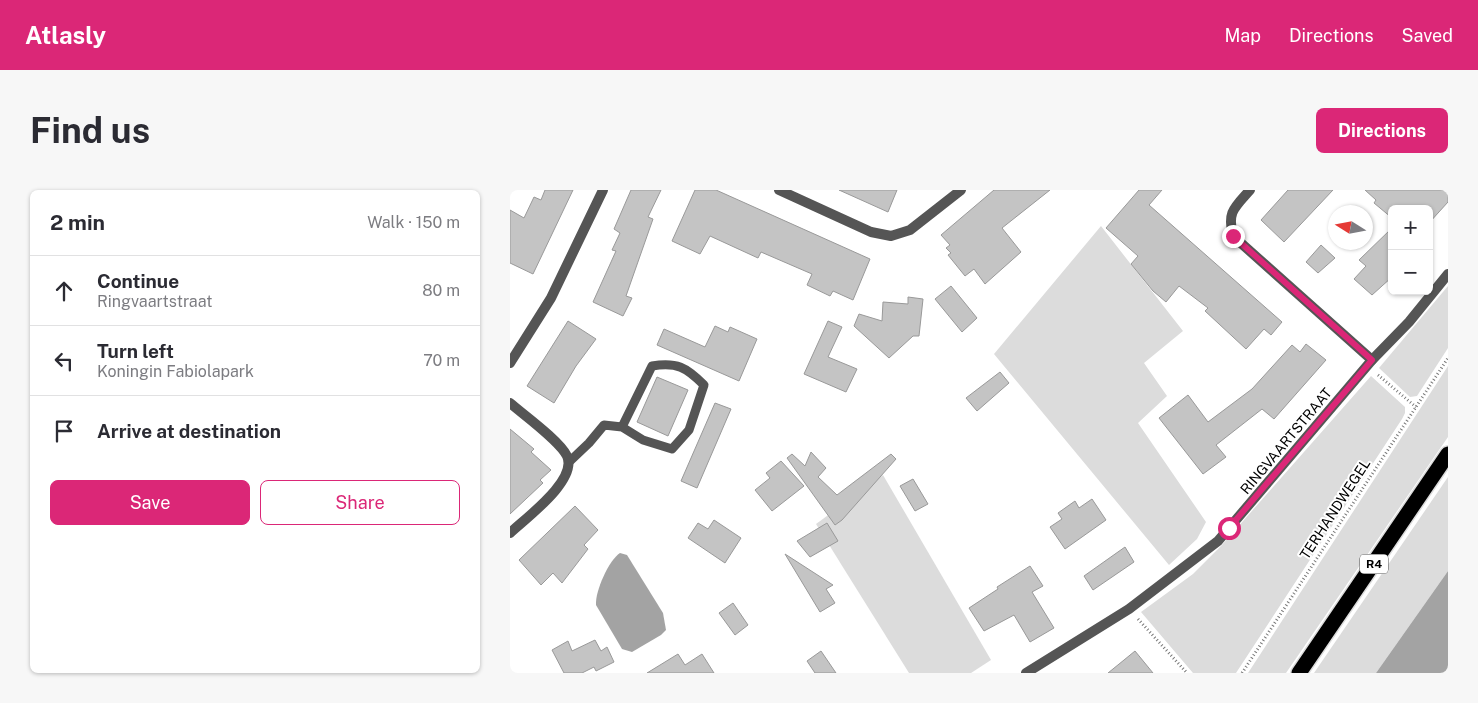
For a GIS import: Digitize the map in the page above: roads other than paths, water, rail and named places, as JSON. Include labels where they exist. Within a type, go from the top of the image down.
[{"type":"highway","name":"R4","points":[[1299,673],[1448,454]]},
{"type":"street","points":[[510,363],[551,298],[602,190]]},
{"type":"street","points":[[779,190],[871,232],[891,236],[910,230],[960,190]]},
{"type":"street","points":[[1250,190],[1234,208],[1229,221],[1233,236],[1372,360]]},
{"type":"street","name":"RINGVAARTSTRAAT","points":[[1026,673],[1129,610],[1218,541],[1372,360],[1409,322],[1448,274]]},
{"type":"street","points":[[510,403],[559,446],[569,462],[568,470],[554,493],[510,533]]},
{"type":"lane","points":[[569,462],[604,425],[622,427],[643,440],[672,448],[689,430],[704,385],[691,371],[671,363],[652,366],[622,427]]}]
